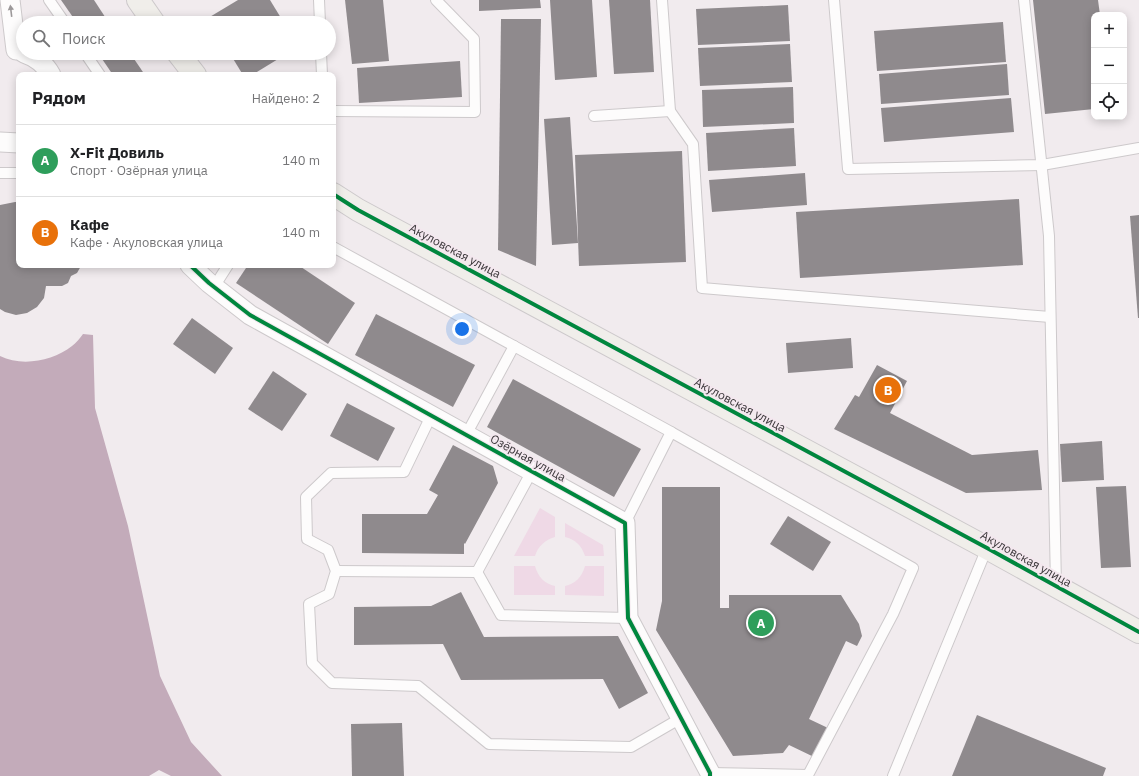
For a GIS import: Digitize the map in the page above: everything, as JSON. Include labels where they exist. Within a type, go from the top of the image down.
[{"type":"street","points":[[10,0],[16,52]]},
{"type":"street","points":[[138,0],[149,16]]},
{"type":"street","points":[[38,60],[47,67],[50,72]]},
{"type":"street","points":[[183,60],[193,72]]},
{"type":"street","points":[[0,142],[16,143]]},
{"type":"street","name":"Акуловская улица","points":[[336,196],[358,210],[987,548],[1139,632]]},
{"type":"street","name":"Озёрная улица","points":[[193,268],[214,287],[250,315],[625,522]]},
{"type":"street","points":[[625,522],[628,618],[710,775]]},
{"type":"lane","points":[[49,0],[60,16]]},
{"type":"lane","points":[[319,0],[320,16]]},
{"type":"lane","points":[[336,111],[476,112],[474,39],[436,0]]},
{"type":"lane","points":[[662,0],[670,111],[693,144],[702,288],[1050,317]]},
{"type":"lane","points":[[834,0],[848,169],[1042,165],[1139,148]]},
{"type":"lane","points":[[1024,0],[1049,236],[1056,586]]},
{"type":"lane","points":[[90,60],[98,72]]},
{"type":"lane","points":[[322,60],[322,72]]},
{"type":"lane","points":[[594,116],[670,111]]},
{"type":"lane","points":[[0,172],[16,173]]},
{"type":"lane","points":[[336,249],[671,432],[913,568],[893,614],[808,776],[710,775]]},
{"type":"lane","points":[[214,287],[226,268]]},
{"type":"lane","points":[[466,435],[514,346]]},
{"type":"lane","points":[[431,416],[404,472],[331,473],[306,497],[307,539],[328,550],[336,571],[329,594],[309,604],[312,663],[332,683],[418,686],[489,744],[631,748],[681,718]]},
{"type":"lane","points":[[625,522],[671,432]]},
{"type":"lane","points":[[477,572],[532,471]]},
{"type":"lane","points":[[893,776],[987,548]]},
{"type":"lane","points":[[336,571],[477,572]]},
{"type":"lane","points":[[477,572],[501,615],[628,618]]},
{"type":"shaded area","points":[[83,334],[93,335],[95,408],[128,526],[160,676],[191,742],[222,776],[171,776],[159,770],[149,776],[0,776],[0,356],[27,362],[47,359],[72,346]]},
{"type":"shaded area","points":[[540,508],[555,517],[555,537],[542,544],[535,556],[514,556]]},
{"type":"shaded area","points":[[565,523],[603,545],[604,556],[585,556],[578,544],[572,539],[565,537]]},
{"type":"shaded area","points":[[514,566],[535,566],[542,579],[548,584],[555,586],[555,595],[514,595]]},
{"type":"shaded area","points":[[585,566],[604,566],[604,596],[565,595],[565,586],[572,584],[578,579]]},
{"type":"building","points":[[61,0],[94,0],[104,16],[72,16]]},
{"type":"building","points":[[238,0],[270,0],[280,16],[211,16]]},
{"type":"building","points":[[345,0],[383,0],[389,61],[352,64]]},
{"type":"building","points":[[479,0],[540,0],[541,8],[479,11]]},
{"type":"building","points":[[550,0],[592,0],[597,77],[555,80]]},
{"type":"building","points":[[609,0],[650,0],[654,72],[614,74]]},
{"type":"building","points":[[1033,0],[1098,0],[1100,12],[1091,12],[1091,109],[1045,114]]},
{"type":"building","points":[[788,5],[790,41],[698,45],[696,9]]},
{"type":"building","points":[[501,19],[541,19],[536,266],[498,250]]},
{"type":"building","points":[[1003,22],[1006,62],[877,71],[874,31]]},
{"type":"building","points":[[790,44],[792,82],[700,86],[698,48]]},
{"type":"building","points":[[103,60],[135,60],[143,72],[111,72]]},
{"type":"building","points":[[234,60],[277,60],[257,72],[241,72]]},
{"type":"building","points":[[460,61],[462,97],[359,103],[357,68]]},
{"type":"building","points":[[1007,64],[1009,95],[881,104],[879,74]]},
{"type":"building","points":[[793,87],[794,123],[703,127],[702,90]]},
{"type":"building","points":[[1011,98],[1014,132],[884,142],[881,108]]},
{"type":"building","points":[[570,117],[578,243],[552,245],[544,119]]},
{"type":"building","points":[[794,128],[796,166],[708,171],[706,133]]},
{"type":"building","points":[[682,151],[686,262],[579,266],[575,155]]},
{"type":"building","points":[[805,173],[807,205],[712,212],[709,180]]},
{"type":"building","points":[[1019,199],[1023,265],[800,278],[796,212]]},
{"type":"building","points":[[16,202],[16,268],[80,268],[77,273],[71,276],[68,283],[62,286],[46,286],[44,298],[37,307],[27,313],[16,315],[0,309],[0,205]]},
{"type":"building","points":[[1139,215],[1139,318],[1138,318],[1130,216]]},
{"type":"building","points":[[246,268],[302,268],[355,303],[328,344],[236,283]]},
{"type":"building","points":[[376,314],[475,365],[453,407],[355,355]]},
{"type":"building","points":[[192,318],[233,348],[215,374],[173,344]]},
{"type":"building","points":[[851,338],[853,368],[788,373],[786,343]]},
{"type":"building","points":[[877,365],[907,381],[890,413],[972,455],[1038,450],[1042,490],[966,493],[834,429],[855,395],[859,397]]},
{"type":"building","points":[[273,371],[307,394],[282,431],[248,409]]},
{"type":"building","points":[[513,379],[641,449],[614,497],[487,427]]},
{"type":"building","points":[[347,403],[395,428],[378,461],[330,436]]},
{"type":"building","points":[[1102,441],[1104,480],[1062,482],[1060,444]]},
{"type":"building","points":[[453,445],[493,466],[498,483],[465,544],[464,543],[464,554],[362,553],[362,514],[427,514],[438,495],[429,490]]},
{"type":"building","points":[[1126,486],[1131,567],[1101,568],[1096,487]]},
{"type":"building","points":[[662,487],[720,487],[720,608],[729,608],[729,595],[841,595],[859,624],[862,636],[857,646],[846,641],[809,719],[828,728],[814,757],[789,745],[783,753],[733,756],[656,630],[662,601]]},
{"type":"building","points":[[788,516],[831,542],[813,571],[770,544]]},
{"type":"building","points":[[461,592],[484,637],[618,636],[648,693],[619,709],[603,679],[461,680],[443,644],[354,645],[354,607],[431,606]]},
{"type":"building","points":[[977,715],[1106,768],[1103,776],[952,776]]},
{"type":"building","points":[[402,723],[404,776],[352,776],[351,724]]},
{"type":"cycle path","points":[[336,196],[358,210],[987,548],[1139,632]]},
{"type":"cycle path","points":[[193,268],[209,283],[250,315],[625,523],[628,618],[710,773],[710,776]]},
{"type":"place","name":"Кафе","points":[[888,390]]},
{"type":"place","name":"X-Fit Довиль","points":[[761,623]]}]
